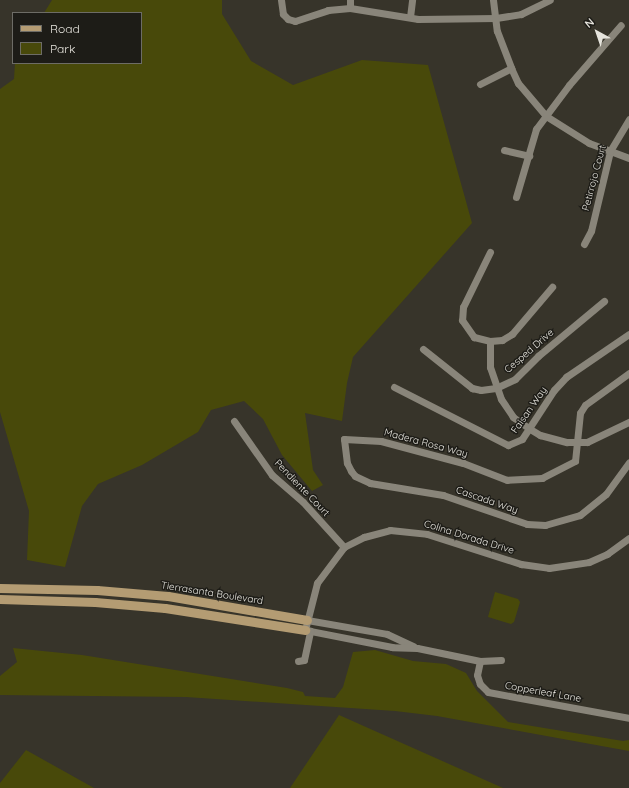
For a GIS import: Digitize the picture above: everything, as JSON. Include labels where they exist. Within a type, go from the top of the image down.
[{"type":"main road","name":"Tierrasanta Boulevard","points":[[0,588],[87,590],[203,601],[307,620]]},
{"type":"main road","points":[[44,600],[56,596],[82,596],[87,590]]},
{"type":"main road","name":"Tierrasanta Boulevard","points":[[0,599],[44,600],[165,608],[307,630]]},
{"type":"street","points":[[281,0],[283,14],[288,19],[295,21],[328,10],[350,8],[410,18],[496,18],[521,14],[550,0]]},
{"type":"street","points":[[350,0],[350,8]]},
{"type":"street","points":[[410,18],[412,0]]},
{"type":"street","points":[[493,0],[498,31],[511,68],[518,83],[546,116],[568,132],[629,158]]},
{"type":"street","points":[[516,197],[536,129],[621,25]]},
{"type":"street","points":[[480,84],[511,68]]},
{"type":"street","name":"Petirrojo Court","points":[[584,244],[591,231],[610,151],[629,118]]},
{"type":"street","points":[[504,150],[529,156]]},
{"type":"street","points":[[490,252],[463,307],[462,320],[474,337],[490,340],[502,340],[512,334],[552,287]]},
{"type":"street","name":"Cesped Drive","points":[[423,349],[472,388],[481,390],[496,388],[515,379],[538,356],[604,301]]},
{"type":"street","name":"Faisan Way","points":[[394,387],[499,443],[508,445],[518,442],[530,429],[554,390],[566,377],[629,334]]},
{"type":"street","points":[[490,340],[490,367],[496,388],[513,417],[540,435],[578,443],[598,439],[629,422]]},
{"type":"street","name":"Madera Rosa Way","points":[[344,439],[381,441],[463,463],[496,477],[530,480],[542,478],[575,461],[578,443],[578,419],[585,405],[629,373]]},
{"type":"street","name":"Pendiente Court","points":[[234,421],[272,475],[303,502],[344,547]]},
{"type":"street","name":"Cascada Way","points":[[344,439],[347,463],[350,471],[355,476],[370,484],[443,495],[527,524],[545,525],[580,515],[606,494],[629,462]]},
{"type":"street","name":"Colina Dorada Drive","points":[[298,661],[304,660],[307,620],[317,583],[329,564],[344,547],[364,537],[390,530],[416,531],[521,564],[549,568],[589,562],[607,554],[629,538]]},
{"type":"street","name":"Tierrasanta Boulevard","points":[[307,620],[387,634],[417,648]]},
{"type":"street","name":"Tierrasanta Boulevard","points":[[307,630],[392,647],[417,648],[480,661],[501,660]]},
{"type":"street","name":"Copperleaf Lane","points":[[480,661],[477,675],[480,684],[488,692],[629,718]]},
{"type":"green space","points":[[52,0],[222,0],[222,14],[251,61],[293,85],[362,60],[428,65],[472,223],[353,357],[347,383],[342,421],[305,413],[313,470],[323,485],[312,491],[282,455],[263,419],[244,401],[211,410],[198,432],[142,465],[98,484],[82,506],[65,567],[27,560],[29,511],[0,412],[0,89],[14,79],[15,64],[142,64],[142,12],[45,12]]},
{"type":"green space","points":[[495,592],[518,599],[520,602],[514,622],[511,624],[488,617]]},
{"type":"green space","points":[[13,648],[82,655],[287,688],[303,692],[305,696],[335,698],[343,687],[353,652],[375,650],[413,661],[446,664],[466,673],[477,691],[508,722],[623,741],[629,740],[629,751],[437,716],[395,711],[186,697],[0,695],[0,676],[17,662]]},
{"type":"green space","points":[[339,715],[503,788],[290,788]]},
{"type":"green space","points":[[26,750],[94,788],[0,788],[0,783]]}]
